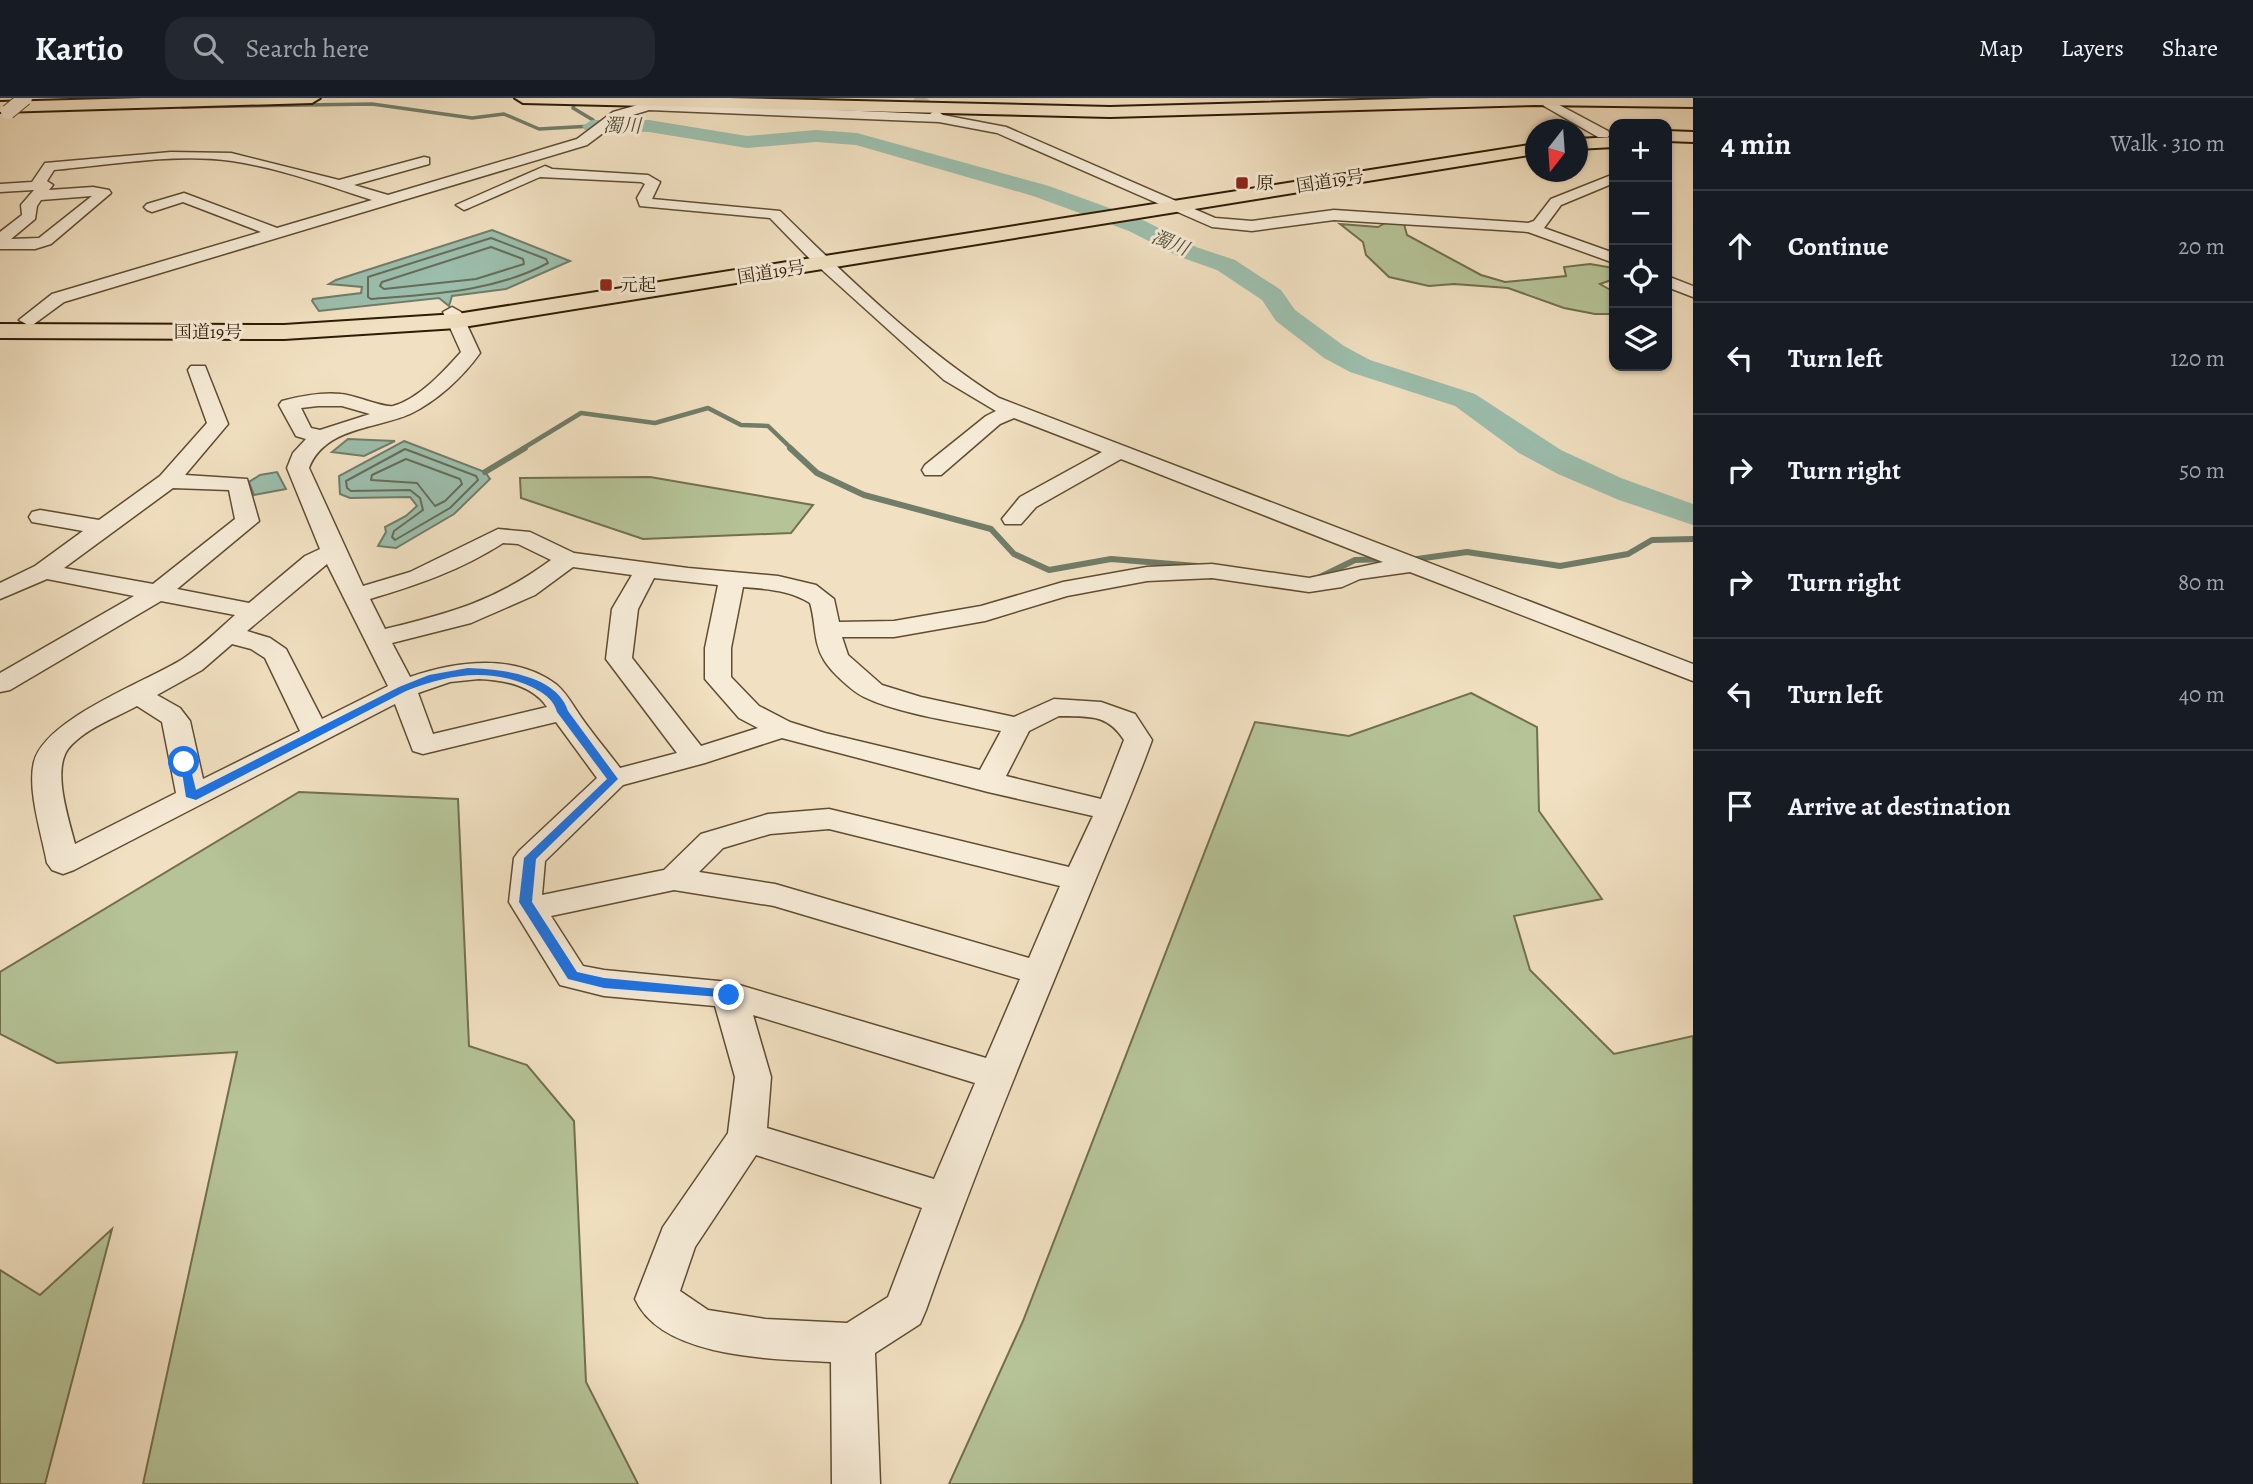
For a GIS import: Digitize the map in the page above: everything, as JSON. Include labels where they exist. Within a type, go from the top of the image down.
[{"type":"highway","points":[[2,110],[134,98]]},
{"type":"highway","points":[[2,110],[157,101],[312,98]]},
{"type":"highway","points":[[523,98],[1085,112],[1535,100],[1693,99]]},
{"type":"highway","points":[[715,98],[1107,108],[1453,98]]},
{"type":"highway","points":[[872,98],[975,98]]},
{"type":"highway","points":[[1588,141],[1609,138]]},
{"type":"highway","points":[[1672,139],[1693,139]]},
{"type":"highway","name":"国道19号","points":[[0,328],[284,332],[455,316],[1525,148]]},
{"type":"highway","name":"国道19号","points":[[0,328],[28,320],[319,323],[455,316]]},
{"type":"street","points":[[2,110],[24,98]]},
{"type":"street","points":[[1548,103],[1609,137]]},
{"type":"street","points":[[28,320],[58,299],[582,142],[627,111],[648,106],[938,116],[1001,130],[1212,222],[1235,226],[1334,215],[1530,228],[1609,256]]},
{"type":"street","points":[[464,205],[540,173],[583,147],[582,142]]},
{"type":"street","points":[[311,176],[392,155]]},
{"type":"street","points":[[0,242],[30,216],[29,205],[50,166],[172,156],[231,157],[311,176],[388,200]]},
{"type":"street","points":[[340,184],[424,161]]},
{"type":"street","points":[[540,173],[643,178],[653,181],[644,198],[645,203],[775,214],[821,260],[951,376],[975,393],[1011,411],[1693,673]]},
{"type":"street","points":[[1530,228],[1540,223],[1556,201],[1609,180]]},
{"type":"street","points":[[0,188],[93,191],[104,194],[45,241],[35,244],[0,242]]},
{"type":"street","points":[[152,207],[184,197],[277,233]]},
{"type":"street","points":[[1672,283],[1693,292]]},
{"type":"street","points":[[455,316],[471,352],[445,383],[392,415],[338,430],[323,437],[300,457],[298,468],[333,552],[403,689],[423,745],[563,712]]},
{"type":"street","points":[[0,592],[44,571],[168,481],[218,424],[198,370]]},
{"type":"street","points":[[323,437],[303,432],[289,405],[310,399],[347,399],[392,415]]},
{"type":"street","points":[[933,470],[993,420],[1011,411]]},
{"type":"street","points":[[1013,519],[1028,502],[1120,451]]},
{"type":"street","points":[[0,684],[157,593],[247,521],[239,484],[168,481]]},
{"type":"street","points":[[40,517],[104,528]]},
{"type":"street","points":[[355,596],[419,577],[468,555],[498,536],[522,537],[568,559],[778,583],[807,590],[822,599],[827,617],[826,630],[836,658],[872,691],[915,704],[1018,726]]},
{"type":"street","points":[[333,552],[313,561],[193,664],[75,729],[55,746],[50,756],[47,786],[62,863],[403,689],[433,677],[468,671],[516,677],[540,687],[560,701],[563,712],[613,779]]},
{"type":"street","points":[[377,639],[462,618],[526,590],[568,559]]},
{"type":"street","points":[[826,630],[907,627],[985,613],[1063,589],[1147,574],[1212,571],[1309,585],[1333,582],[1354,573],[1401,561]]},
{"type":"street","points":[[647,569],[625,609],[619,659],[695,757]]},
{"type":"street","points":[[44,571],[254,611]]},
{"type":"street","points":[[732,579],[718,648],[718,679],[749,712],[816,740],[1111,811]]},
{"type":"street","points":[[226,635],[270,647],[277,655],[315,733]]},
{"type":"street","points":[[137,695],[170,714],[176,721],[192,797]]},
{"type":"street","points":[[729,995],[753,1077],[747,1136],[677,1240],[656,1299],[699,1328],[765,1339],[853,1343],[905,1310],[945,1199],[1079,880],[1111,811],[1138,740],[1125,720],[1101,710],[1055,707],[1018,726],[988,783]]},
{"type":"street","points":[[780,727],[763,736],[613,779],[530,858],[525,902],[572,976],[604,983],[729,995],[998,1076]]},
{"type":"street","points":[[674,879],[712,841],[768,824],[829,819],[1079,880]]},
{"type":"street","points":[[530,909],[674,879],[775,895],[1040,972]]},
{"type":"street","points":[[747,1136],[945,1199]]},
{"type":"street","points":[[853,1343],[856,1484]]},
{"type":"shaded area","points":[[1387,222],[1404,224],[1407,235],[1481,275],[1505,282],[1566,276],[1564,267],[1590,264],[1609,267],[1609,281],[1600,284],[1609,289],[1609,314],[1564,308],[1508,288],[1454,284],[1429,286],[1389,277],[1366,255],[1363,242],[1340,224],[1378,227]]},
{"type":"shaded area","points":[[650,477],[813,505],[791,533],[643,539],[521,498],[520,478]]},
{"type":"shaded area","points":[[1471,693],[1537,727],[1539,811],[1602,899],[1514,916],[1530,970],[1614,1054],[1693,1036],[1693,1484],[949,1484],[1023,1321],[1255,722],[1349,736]]},
{"type":"shaded area","points":[[299,792],[458,799],[469,1046],[527,1065],[574,1121],[586,1382],[638,1484],[143,1484],[237,1052],[57,1063],[0,1034],[0,972]]},
{"type":"shaded area","points":[[112,1229],[45,1484],[0,1484],[0,1270],[40,1295]]},
{"type":"water","points":[[492,230],[570,261],[506,289],[452,296],[449,306],[439,298],[319,311],[312,301],[361,293],[362,287],[329,284],[336,280]]},
{"type":"water","points":[[348,439],[395,441],[364,456],[332,452]]},
{"type":"water","points":[[404,441],[485,472],[490,479],[454,514],[396,548],[378,546],[386,532],[385,527],[406,516],[417,506],[410,497],[350,498],[340,494],[339,476]]},
{"type":"water","points":[[277,472],[286,489],[254,495],[249,482],[260,475]]},
{"type":"waterway","points":[[168,98],[182,107],[372,104],[472,118],[504,114],[539,129],[592,126],[593,120],[573,108],[575,102]]},
{"type":"waterway","name":"濁川","points":[[592,126],[649,126],[747,142],[816,136],[857,139],[1041,191],[1137,226],[1188,252],[1226,265],[1272,295],[1285,315],[1334,352],[1360,366],[1465,400],[1549,457],[1610,485],[1693,515]]},
{"type":"waterway","points":[[522,449],[581,413],[655,423],[708,408],[741,425],[768,426],[792,449]]},
{"type":"waterway","points":[[485,472],[525,448]]},
{"type":"waterway","points":[[790,448],[817,473],[864,495],[991,529],[1014,554],[1049,570],[1111,559],[1197,566]]},
{"type":"waterway","points":[[1410,560],[1467,552],[1560,566],[1628,554],[1652,540],[1693,539]]},
{"type":"waterway","points":[[1320,577],[1355,560],[1384,559]]},
{"type":"tunnel","points":[[915,98],[936,114]]},
{"type":"place","name":"原","points":[[1242,183]]},
{"type":"place","name":"元起","points":[[606,285]]},
{"type":"route","points":[[184,762],[192,797],[403,689],[433,677],[468,671],[490,672],[516,677],[540,687],[560,701],[563,712],[613,779],[530,858],[525,902],[572,976],[604,983],[729,995]]}]
